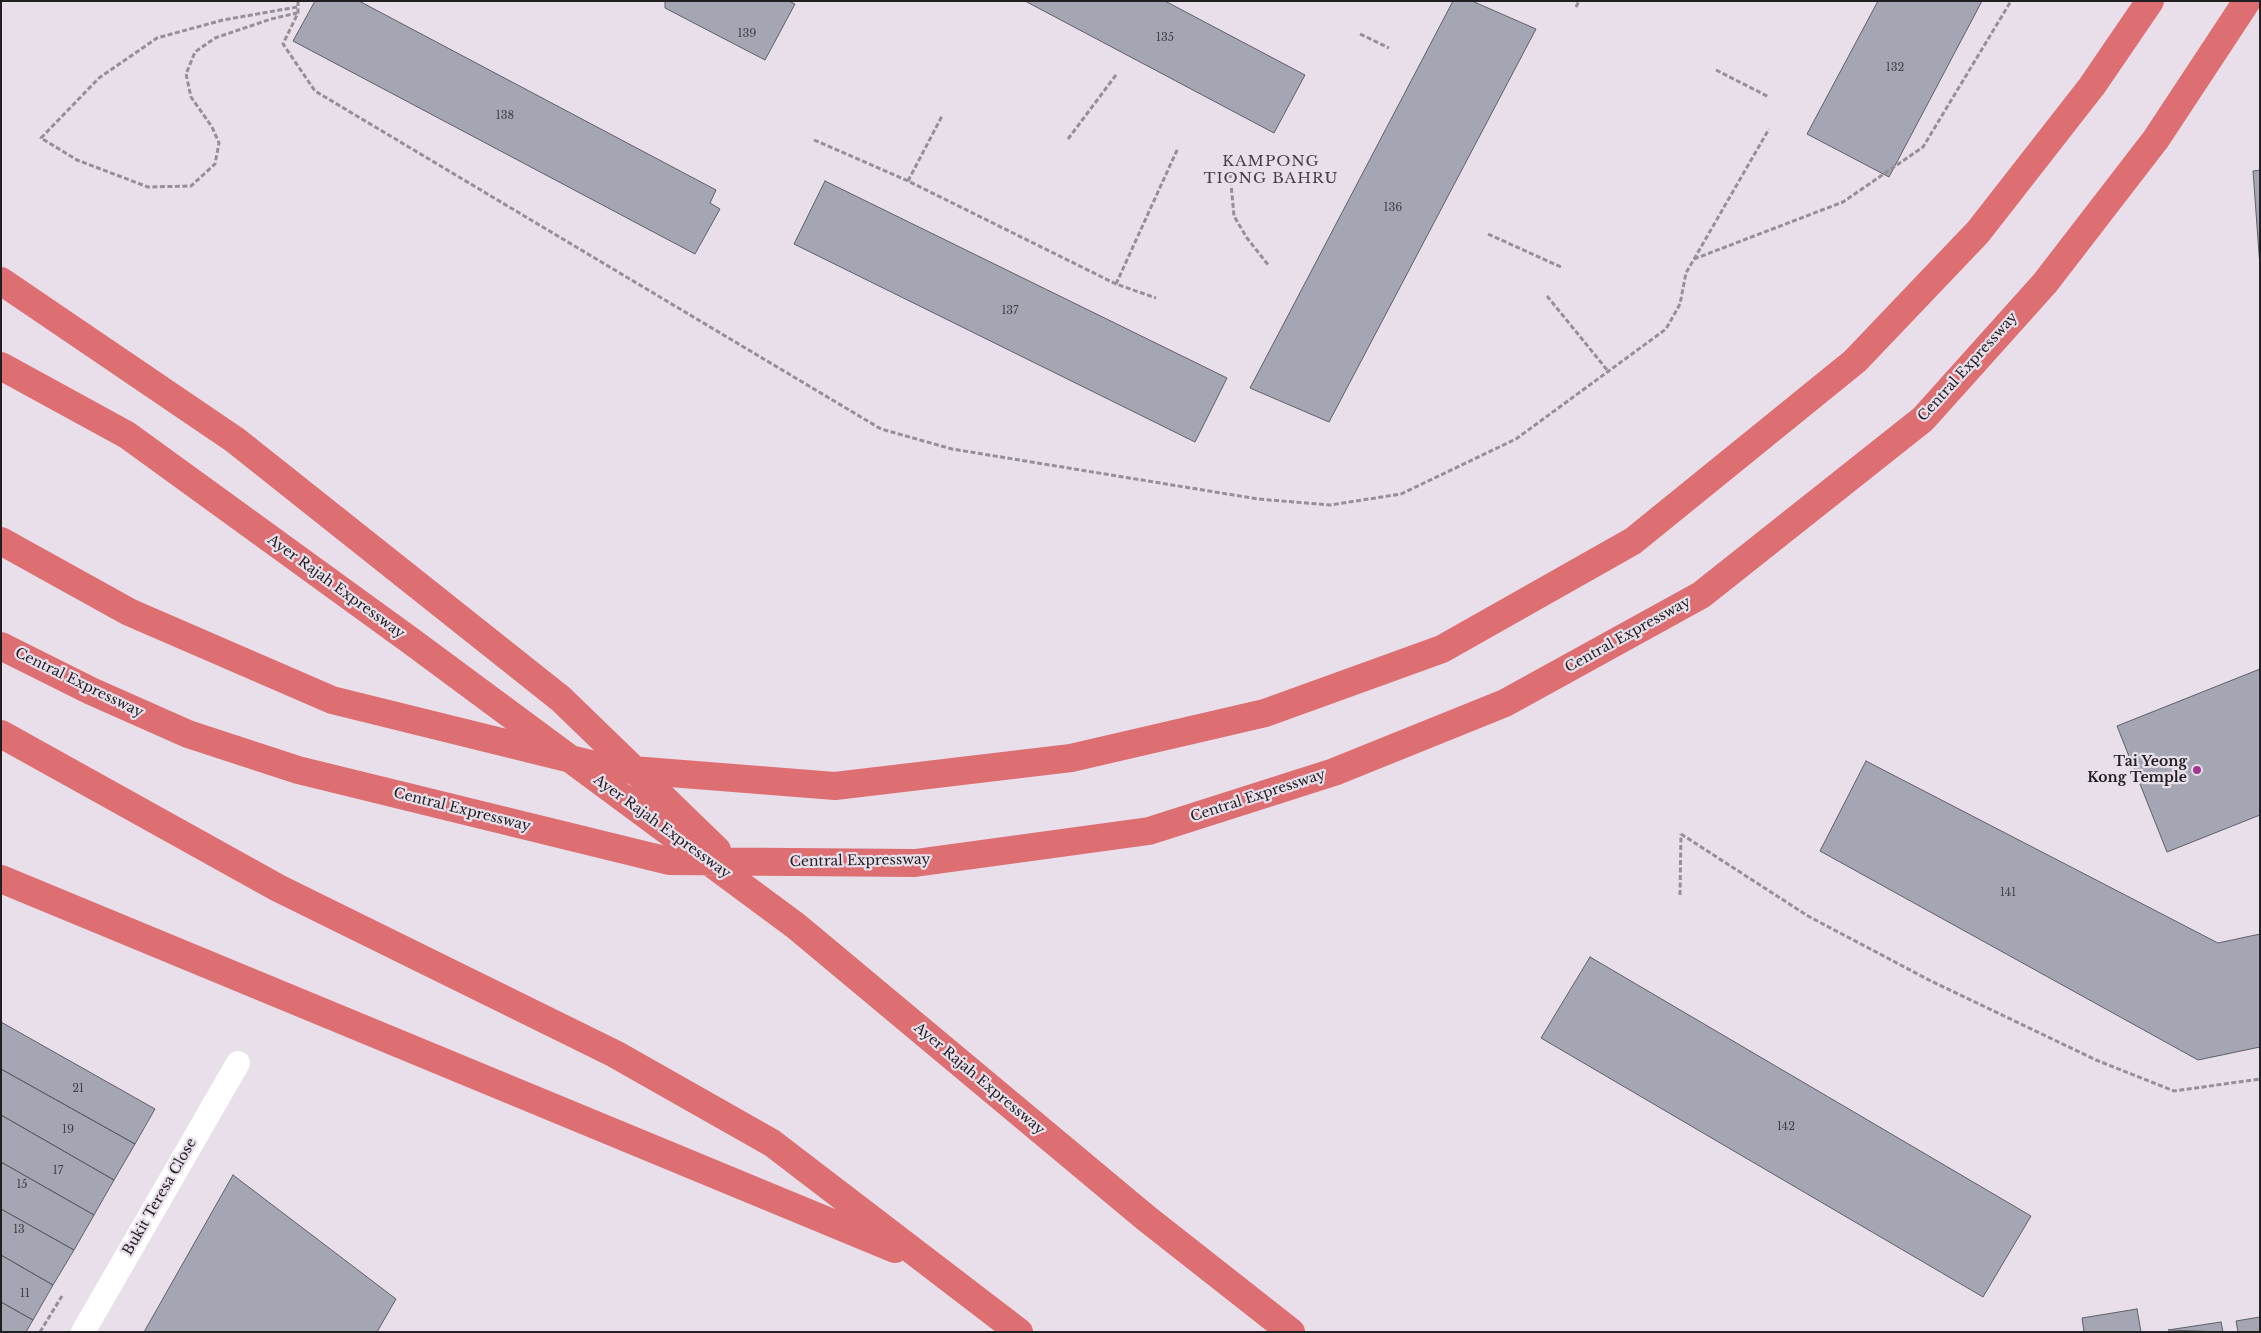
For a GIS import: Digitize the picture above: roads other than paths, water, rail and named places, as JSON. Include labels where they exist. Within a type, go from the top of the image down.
[{"type":"highway","points":[[1,541],[129,612],[332,700],[607,768],[835,786],[1071,758],[1264,713],[1442,649],[1633,541],[1855,361],[1978,232],[2092,86],[2150,1]]},
{"type":"highway","name":"Central Expressway","points":[[1,646],[91,692],[188,734],[298,770],[668,861],[915,863],[1149,831],[1334,772],[1505,703],[1701,595],[1923,419],[2045,283],[2156,139],[2247,1]]},
{"type":"highway","points":[[1,281],[235,440],[561,699],[796,926]]},
{"type":"highway","name":"Ayer Rajah Expressway","points":[[1,366],[127,436],[411,641],[796,926],[1146,1218],[1291,1332]]},
{"type":"highway","points":[[1,734],[278,888],[614,1054],[764,1138],[1019,1332]]},
{"type":"highway","points":[[1,879],[928,1263]]},
{"type":"lane","name":"Bukit Teresa Close","points":[[83,1332],[238,1063]]},
{"type":"place","name":"Tai Yeong Kong Temple","points":[[2197,770]]},
{"type":"district","name":"KAMPONG TIONG BAHRU","points":[[1271,170]]}]
